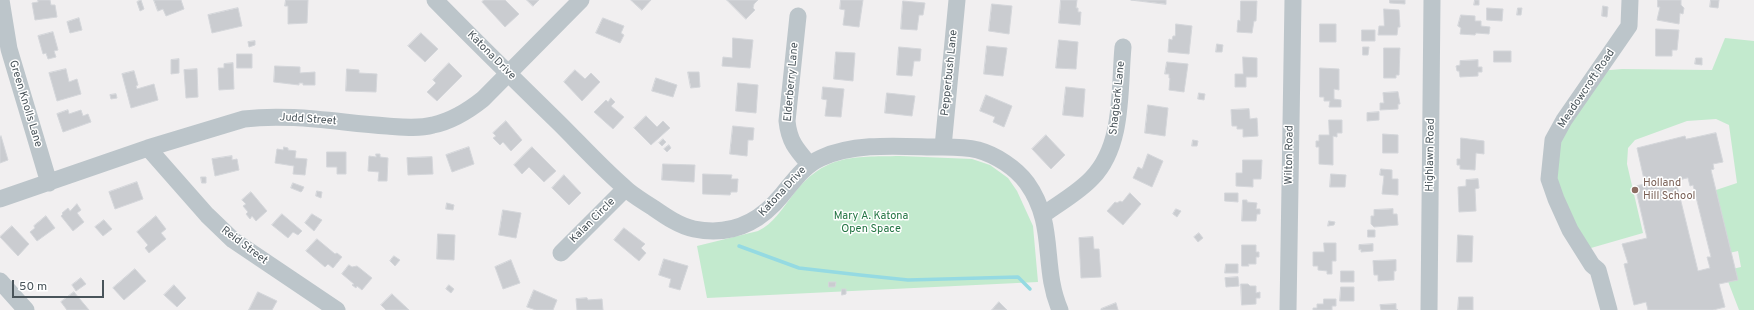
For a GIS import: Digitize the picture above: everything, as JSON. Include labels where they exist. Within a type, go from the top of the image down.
[{"type":"street","name":"Green Knolls Lane","points":[[0,0],[9,48],[49,183]]},
{"type":"street","name":"Katona Drive","points":[[435,0],[625,189],[676,222],[691,228],[708,231],[720,230],[746,224],[760,217],[780,198],[809,164],[838,151],[900,146],[943,147],[965,148],[980,151],[993,156],[1018,173],[1027,184],[1043,215],[1048,242],[1052,286],[1060,310]]},
{"type":"street","name":"Judd Street","points":[[0,199],[148,148],[233,122],[257,117],[420,127],[433,125],[458,117],[469,110],[508,74],[581,0]]},
{"type":"street","name":"Pepperbush Lane","points":[[943,147],[957,0]]},
{"type":"street","name":"Wilton Road","points":[[1288,310],[1293,0]]},
{"type":"street","name":"Highlawn Road","points":[[1429,310],[1432,0]]},
{"type":"street","name":"Meadowcroft Road","points":[[1609,310],[1598,270],[1592,265],[1570,230],[1549,179],[1554,140],[1564,120],[1629,26],[1630,0]]},
{"type":"street","name":"Elderberry Lane","points":[[798,16],[787,121],[788,133],[792,143],[809,164]]},
{"type":"street","name":"Shagbark Lane","points":[[1043,215],[1077,191],[1092,178],[1107,156],[1113,142],[1117,119],[1123,47]]},
{"type":"street","name":"Reid Street","points":[[148,148],[207,215],[233,240],[337,310]]},
{"type":"street","name":"Kalan Circle","points":[[561,253],[625,189]]},
{"type":"street","name":"Meadowcroft Road","points":[[1592,265],[1590,272],[1599,310]]},
{"type":"street","points":[[0,280],[26,310]]},
{"type":"green space","points":[[1725,38],[1754,41],[1754,310],[1739,310],[1724,271],[1741,267],[1738,251],[1720,255],[1707,193],[1737,183],[1729,125],[1716,119],[1687,121],[1635,140],[1628,148],[1627,164],[1643,233],[1584,250],[1556,199],[1553,140],[1599,71],[1622,69],[1712,70]]},
{"type":"green space","name":"Mary A. Katona Open Space","points":[[900,156],[972,159],[990,165],[1008,178],[1017,191],[1033,226],[1038,282],[707,298],[697,246],[758,231],[763,228],[777,216],[804,182],[815,172],[827,165],[853,158]]},
{"type":"building","points":[[38,0],[50,0],[51,5],[55,5],[57,17],[35,20],[32,3],[38,2]]},
{"type":"building","points":[[141,0],[144,9],[140,11],[137,2]]},
{"type":"building","points":[[154,0],[181,0],[184,9],[166,16],[163,9],[158,11]]},
{"type":"building","points":[[286,0],[308,0],[307,23],[288,24],[288,6],[285,6]]},
{"type":"building","points":[[484,0],[505,0],[519,14],[505,27],[482,2]]},
{"type":"building","points":[[527,0],[539,0],[533,6]]},
{"type":"building","points":[[631,0],[651,0],[642,10]]},
{"type":"building","points":[[727,0],[758,0],[754,4],[753,8],[755,10],[746,19]]},
{"type":"building","points":[[841,0],[863,0],[859,27],[843,25],[845,10],[840,9]]},
{"type":"building","points":[[1061,0],[1077,0],[1076,8],[1078,8],[1078,12],[1081,12],[1080,25],[1059,23]]},
{"type":"building","points":[[1131,0],[1166,0],[1166,4]]},
{"type":"building","points":[[1390,0],[1405,0],[1405,4],[1390,3]]},
{"type":"building","points":[[1475,0],[1479,0],[1479,5],[1474,5]]},
{"type":"building","points":[[1658,0],[1681,0],[1681,5],[1684,8],[1683,14],[1680,13],[1679,24],[1657,20],[1660,7],[1658,7]]},
{"type":"building","points":[[1711,0],[1719,0],[1718,8],[1710,7]]},
{"type":"building","points":[[903,1],[925,3],[923,15],[919,15],[917,30],[901,29]]},
{"type":"building","points":[[1241,1],[1257,1],[1256,21],[1254,21],[1252,33],[1237,32],[1238,20],[1240,21]]},
{"type":"building","points":[[992,4],[1012,6],[1009,34],[989,31]]},
{"type":"building","points":[[1603,6],[1608,7],[1607,17],[1602,16]]},
{"type":"building","points":[[238,8],[242,26],[212,33],[208,15]]},
{"type":"building","points":[[1487,8],[1503,9],[1502,21],[1487,20]]},
{"type":"building","points":[[1518,8],[1522,8],[1521,15],[1517,15]]},
{"type":"building","points":[[1384,9],[1399,10],[1400,27],[1398,27],[1397,35],[1378,35],[1379,26],[1384,26]]},
{"type":"building","points":[[1461,15],[1475,16],[1475,21],[1481,21],[1481,26],[1490,27],[1489,34],[1460,34],[1461,28],[1458,26]]},
{"type":"building","points":[[79,18],[82,30],[70,33],[67,22]]},
{"type":"building","points":[[603,18],[624,26],[621,33],[624,35],[620,43],[596,33]]},
{"type":"building","points":[[1176,24],[1192,26],[1189,54],[1168,52],[1169,39],[1172,40],[1173,36],[1175,36]]},
{"type":"building","points":[[1320,24],[1336,24],[1336,42],[1320,42]]},
{"type":"building","points":[[1656,29],[1679,30],[1677,50],[1672,50],[1672,56],[1656,56]]},
{"type":"building","points":[[1362,30],[1375,30],[1375,41],[1362,41]]},
{"type":"building","points":[[53,32],[58,50],[54,51],[56,57],[48,59],[46,53],[43,54],[38,36]]},
{"type":"building","points":[[421,33],[438,49],[425,62],[408,46]]},
{"type":"building","points":[[733,38],[753,40],[750,68],[722,66],[723,57],[732,58]]},
{"type":"building","points":[[1059,40],[1078,42],[1076,69],[1056,68]]},
{"type":"building","points":[[255,41],[255,45],[249,47],[248,42]]},
{"type":"building","points":[[1217,44],[1223,45],[1222,52],[1216,52]]},
{"type":"building","points":[[987,46],[1007,48],[1003,76],[984,74]]},
{"type":"building","points":[[899,47],[921,49],[920,61],[914,61],[912,76],[897,75]]},
{"type":"building","points":[[1363,47],[1369,47],[1368,55],[1363,55]]},
{"type":"building","points":[[1384,48],[1400,48],[1399,75],[1396,75],[1396,78],[1384,78]]},
{"type":"building","points":[[1494,51],[1511,51],[1511,62],[1494,62]]},
{"type":"building","points":[[836,52],[855,53],[853,81],[834,79]]},
{"type":"building","points":[[237,54],[252,54],[252,68],[237,68]]},
{"type":"building","points":[[1243,57],[1257,58],[1257,77],[1246,77],[1246,87],[1235,87],[1235,74],[1243,74]]},
{"type":"building","points":[[1696,58],[1702,58],[1702,65],[1695,64]]},
{"type":"building","points":[[179,59],[179,73],[171,74],[171,60]]},
{"type":"building","points":[[1478,60],[1478,67],[1482,67],[1482,72],[1478,72],[1478,76],[1460,77],[1456,66],[1460,65],[1460,61]]},
{"type":"building","points":[[1167,62],[1188,64],[1184,92],[1169,90],[1169,74],[1165,74]]},
{"type":"building","points":[[233,63],[234,89],[219,90],[218,68],[224,68],[224,64]]},
{"type":"building","points":[[449,63],[462,76],[437,101],[427,92],[436,83],[433,80]]},
{"type":"building","points":[[275,66],[300,67],[300,73],[315,72],[315,85],[274,82]]},
{"type":"building","points":[[1320,68],[1339,69],[1339,90],[1334,89],[1334,99],[1341,100],[1341,107],[1329,107],[1330,101],[1324,101],[1324,97],[1320,97]]},
{"type":"building","points":[[66,69],[69,82],[77,79],[81,94],[57,101],[49,73]]},
{"type":"building","points":[[197,69],[198,97],[186,98],[184,70]]},
{"type":"building","points":[[347,69],[359,70],[359,73],[377,74],[376,92],[346,91]]},
{"type":"building","points":[[575,70],[585,79],[591,73],[600,82],[582,101],[564,82]]},
{"type":"building","points":[[134,71],[138,85],[136,86],[137,89],[154,84],[158,100],[131,108],[122,74]]},
{"type":"building","points":[[688,72],[699,72],[700,87],[691,88]]},
{"type":"building","points":[[656,78],[677,85],[673,97],[652,91]]},
{"type":"building","points":[[738,83],[758,85],[756,113],[736,111]]},
{"type":"building","points":[[823,87],[844,89],[841,117],[825,116],[827,100],[822,99]]},
{"type":"building","points":[[1066,87],[1085,89],[1083,117],[1063,115]]},
{"type":"building","points":[[1398,92],[1400,104],[1398,104],[1398,109],[1380,110],[1380,103],[1384,103],[1383,93]]},
{"type":"building","points":[[887,93],[915,96],[912,116],[885,113]]},
{"type":"building","points":[[1199,93],[1205,94],[1204,100],[1198,99]]},
{"type":"building","points":[[116,94],[117,98],[111,99],[110,95]]},
{"type":"building","points":[[986,95],[1012,106],[1004,127],[993,122],[995,117],[980,111]]},
{"type":"building","points":[[611,98],[615,102],[611,106],[624,117],[613,129],[594,112],[606,100],[608,102]]},
{"type":"building","points":[[1148,105],[1168,108],[1165,136],[1145,133]]},
{"type":"building","points":[[1249,109],[1250,119],[1257,118],[1258,136],[1243,137],[1243,129],[1237,129],[1237,126],[1232,126],[1231,110]]},
{"type":"building","points":[[68,110],[69,114],[81,110],[83,116],[88,114],[91,122],[63,132],[57,114]]},
{"type":"building","points":[[1379,112],[1379,120],[1367,121],[1367,113]]},
{"type":"building","points":[[646,116],[657,127],[663,121],[670,128],[651,145],[634,128]]},
{"type":"building","points":[[1329,120],[1342,120],[1342,133],[1337,133],[1337,137],[1333,136],[1333,165],[1319,164],[1319,147],[1316,147],[1316,141],[1319,141],[1319,135],[1329,135]]},
{"type":"building","points":[[506,121],[522,140],[511,151],[503,142],[500,145],[493,138],[496,136],[493,133]]},
{"type":"building","points":[[733,126],[754,128],[753,140],[748,140],[747,156],[730,154]]},
{"type":"building","points":[[1716,133],[1723,162],[1713,164],[1714,169],[1711,170],[1738,280],[1719,284],[1725,307],[1713,310],[1648,310],[1646,302],[1634,305],[1624,264],[1628,263],[1622,244],[1647,238],[1635,186],[1645,184],[1637,148],[1685,136],[1686,139]],"holes":[[[1688,178],[1690,186],[1693,185],[1711,257],[1707,257],[1710,268],[1698,271],[1676,181]]]},
{"type":"building","points":[[1383,134],[1398,135],[1398,153],[1383,153]]},
{"type":"building","points":[[1046,135],[1065,155],[1051,169],[1032,149]]},
{"type":"building","points":[[1,136],[8,160],[0,163],[0,137]]},
{"type":"building","points":[[1461,138],[1484,141],[1484,154],[1476,153],[1475,170],[1460,169],[1460,165],[1457,165],[1457,159],[1460,159]]},
{"type":"building","points":[[663,139],[666,142],[662,146],[659,143]]},
{"type":"building","points":[[1193,140],[1198,141],[1197,146],[1192,146]]},
{"type":"building","points":[[669,145],[671,148],[667,152],[664,149]]},
{"type":"building","points":[[284,147],[288,148],[288,150],[296,151],[295,158],[307,159],[305,175],[293,174],[294,166],[275,163],[277,149],[283,150]]},
{"type":"building","points":[[469,147],[474,164],[452,172],[446,155]]},
{"type":"building","points":[[532,147],[556,171],[544,182],[529,167],[522,174],[514,165]]},
{"type":"building","points":[[327,152],[346,152],[346,174],[337,174],[337,167],[327,167]]},
{"type":"building","points":[[376,154],[380,154],[380,157],[388,158],[387,181],[378,181],[379,172],[368,171],[369,156],[376,157]]},
{"type":"building","points":[[1148,154],[1163,161],[1152,187],[1133,178],[1138,167],[1142,169]]},
{"type":"building","points":[[232,156],[232,160],[237,159],[239,170],[215,176],[212,159]]},
{"type":"building","points":[[432,157],[433,174],[408,175],[407,158]]},
{"type":"building","points":[[1243,160],[1262,160],[1261,179],[1253,179],[1253,187],[1236,186],[1236,173],[1242,173]]},
{"type":"building","points":[[663,164],[695,165],[694,182],[662,180]]},
{"type":"building","points":[[1381,169],[1392,170],[1392,179],[1398,179],[1398,195],[1382,194],[1384,176],[1380,175]]},
{"type":"building","points":[[703,174],[732,175],[731,179],[738,179],[737,192],[731,192],[730,195],[703,194]]},
{"type":"building","points":[[1331,174],[1346,175],[1345,187],[1330,187]]},
{"type":"building","points":[[564,175],[581,193],[569,205],[552,188]]},
{"type":"building","points":[[201,177],[206,177],[206,183],[202,183]]},
{"type":"building","points":[[1478,179],[1479,188],[1475,189],[1476,211],[1459,212],[1458,187],[1466,186],[1466,180]]},
{"type":"building","points":[[137,182],[143,199],[115,209],[109,192]]},
{"type":"building","points":[[293,183],[304,187],[301,192],[291,188]]},
{"type":"building","points":[[317,191],[322,192],[321,198],[316,196]]},
{"type":"building","points":[[251,192],[267,211],[256,221],[252,216],[250,219],[246,214],[248,212],[243,206],[246,204],[242,200]]},
{"type":"building","points":[[1130,193],[1141,204],[1123,225],[1107,211],[1115,202],[1122,202]]},
{"type":"building","points":[[1225,193],[1238,193],[1238,202],[1225,201]]},
{"type":"building","points":[[1243,200],[1257,203],[1256,209],[1260,209],[1260,214],[1257,214],[1256,221],[1242,221]]},
{"type":"building","points":[[447,203],[454,205],[453,210],[446,209]]},
{"type":"building","points":[[77,204],[81,210],[77,213],[84,222],[73,231],[61,216],[63,214],[62,213],[68,208],[70,211]]},
{"type":"building","points":[[1176,209],[1181,211],[1177,217],[1173,214]]},
{"type":"building","points":[[1393,209],[1393,214],[1397,214],[1398,225],[1374,227],[1371,224],[1371,216],[1374,216],[1374,210]]},
{"type":"building","points":[[503,210],[521,213],[516,238],[499,235]]},
{"type":"building","points":[[282,214],[302,231],[298,235],[293,232],[288,238],[272,225]]},
{"type":"building","points":[[312,214],[322,220],[314,231],[305,223]]},
{"type":"building","points":[[46,216],[55,228],[37,241],[30,232],[35,228],[34,226]]},
{"type":"building","points":[[156,216],[166,229],[161,233],[166,239],[149,253],[145,248],[148,245],[137,232]]},
{"type":"building","points":[[104,220],[112,229],[103,236],[95,227]]},
{"type":"building","points":[[1329,221],[1335,222],[1334,225],[1328,226]]},
{"type":"building","points":[[12,226],[29,244],[18,256],[0,237]]},
{"type":"building","points":[[624,228],[645,244],[641,248],[646,253],[639,261],[614,240]]},
{"type":"building","points":[[1368,230],[1375,230],[1375,237],[1368,237]]},
{"type":"building","points":[[1199,233],[1203,238],[1198,242],[1194,237]]},
{"type":"building","points":[[438,234],[455,235],[454,260],[437,259]]},
{"type":"building","points":[[1458,235],[1473,236],[1472,262],[1457,262]]},
{"type":"building","points":[[1093,237],[1094,249],[1099,249],[1101,277],[1081,278],[1079,238]]},
{"type":"building","points":[[317,239],[335,254],[337,253],[342,257],[333,268],[328,264],[325,267],[306,251]]},
{"type":"building","points":[[1324,243],[1336,243],[1336,261],[1332,261],[1332,274],[1327,274],[1327,271],[1318,270],[1318,266],[1313,266],[1313,252],[1324,252]]},
{"type":"building","points":[[1373,244],[1373,251],[1361,252],[1361,249],[1359,250],[1359,245]]},
{"type":"building","points":[[1242,245],[1256,245],[1256,252],[1259,252],[1259,257],[1256,257],[1256,264],[1242,266]]},
{"type":"building","points":[[394,256],[400,260],[395,266],[390,261]]},
{"type":"building","points":[[664,259],[688,266],[680,290],[669,287],[671,279],[659,275]]},
{"type":"building","points":[[511,260],[520,283],[503,289],[495,267]]},
{"type":"building","points":[[1396,260],[1394,280],[1378,281],[1378,275],[1374,275],[1373,261]]},
{"type":"building","points":[[1226,264],[1238,264],[1238,273],[1225,273]]},
{"type":"building","points":[[349,265],[352,267],[357,266],[372,278],[362,290],[357,286],[356,288],[352,285],[354,284],[342,274]]},
{"type":"building","points":[[135,269],[146,281],[124,300],[113,288]]},
{"type":"building","points":[[1341,271],[1354,271],[1354,282],[1341,282]]},
{"type":"building","points":[[1238,277],[1239,286],[1226,287],[1225,278]]},
{"type":"building","points":[[81,278],[86,284],[76,291],[72,285]]},
{"type":"building","points":[[829,282],[836,282],[835,287],[829,287]]},
{"type":"building","points":[[1241,284],[1256,286],[1256,293],[1260,292],[1260,298],[1256,298],[1256,304],[1242,305]]},
{"type":"building","points":[[174,285],[186,298],[177,307],[164,295]]},
{"type":"building","points":[[449,285],[454,289],[451,293],[446,289]]},
{"type":"building","points":[[1341,287],[1354,287],[1354,301],[1340,301]]},
{"type":"building","points":[[842,289],[846,289],[846,294],[842,295]]},
{"type":"building","points":[[534,290],[557,300],[553,310],[536,310],[527,307]]},
{"type":"building","points":[[74,292],[89,310],[67,310],[61,302]]},
{"type":"building","points":[[258,292],[277,301],[272,310],[249,310]]},
{"type":"building","points":[[392,294],[409,310],[386,310],[381,305]]},
{"type":"building","points":[[1459,297],[1473,297],[1473,310],[1458,310]]},
{"type":"building","points":[[587,298],[588,300],[602,299],[603,310],[577,310],[576,299]]},
{"type":"building","points":[[1324,299],[1336,299],[1336,306],[1332,306],[1332,310],[1313,310],[1313,308],[1317,308],[1317,304],[1323,304]]},
{"type":"building","points":[[999,302],[1007,310],[992,310]]},
{"type":"building","points":[[1116,303],[1118,310],[1101,310],[1101,309]]},
{"type":"building","points":[[1396,304],[1396,309],[1398,310],[1381,310],[1380,305]]},
{"type":"waterway","points":[[739,246],[799,268],[908,280],[1018,277],[1030,289]]},
{"type":"place","name":"Holland Hill School","points":[[1635,190]]}]
